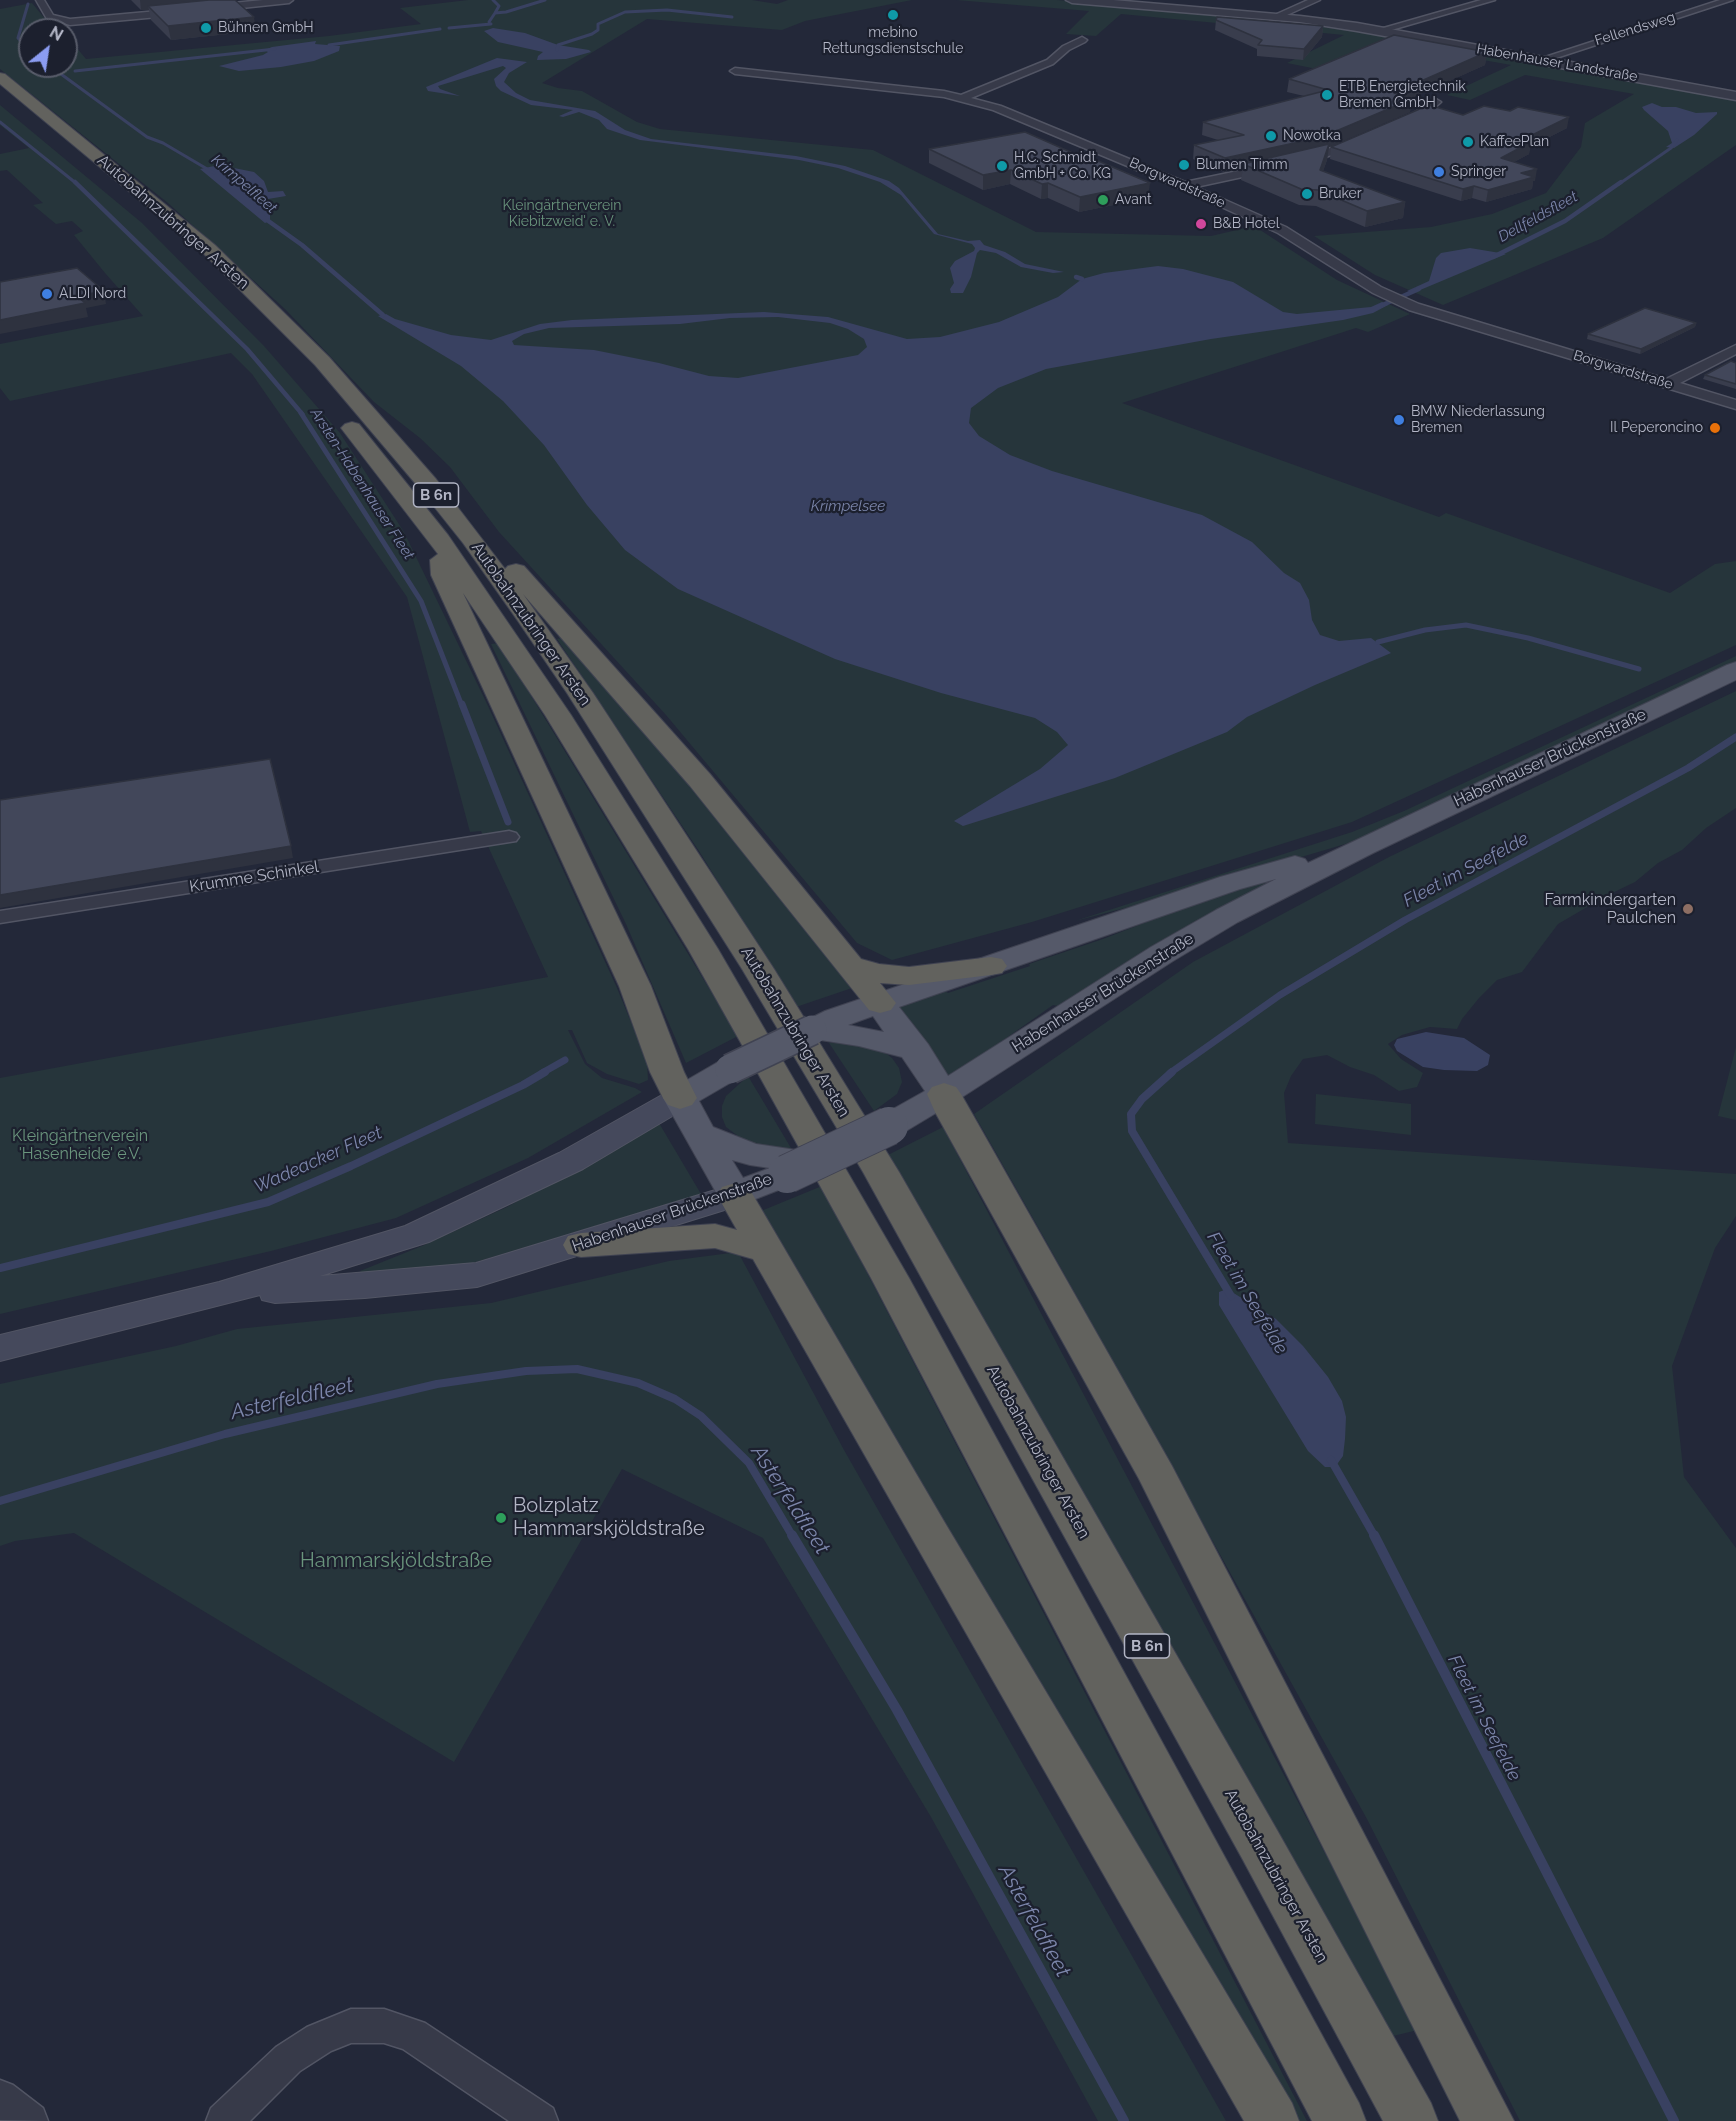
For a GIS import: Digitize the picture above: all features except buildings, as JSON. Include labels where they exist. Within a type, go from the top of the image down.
[{"type":"highway","name":"Autobahnzubringer Arsten","points":[[0,77],[209,249],[322,361],[385,433],[471,538],[580,693],[758,969],[881,1172],[1260,1845],[1412,2121]]},
{"type":"highway","name":"Autobahnzubringer Arsten","points":[[0,91],[140,209],[271,335],[336,408],[440,540],[558,715],[703,950],[890,1278],[1340,2121]]},
{"type":"highway","points":[[471,538],[526,580],[700,780],[880,1003]]},
{"type":"highway","points":[[440,540],[442,574],[635,986],[667,1072],[680,1098]]},
{"type":"highway","points":[[848,965],[892,975],[934,978]]},
{"type":"highway","points":[[944,1094],[1158,1477],[1488,2121]]},
{"type":"highway","points":[[735,1196],[1273,2121]]},
{"type":"highway","points":[[581,1245],[714,1236],[766,1250]]},
{"type":"main road","name":"Habenhauser Brückenstraße","points":[[222,1293],[365,1286],[477,1275],[735,1196],[792,1165],[889,1126],[944,1094],[1063,1016],[1227,916],[1363,847],[1736,670]]},
{"type":"main road","name":"Habenhauser Brückenstraße","points":[[0,1348],[222,1293],[417,1234],[572,1161],[730,1069],[830,1027],[934,978],[991,966],[1230,883],[1363,847]]},
{"type":"main road","points":[[880,1003],[916,1051],[944,1094]]},
{"type":"main road","points":[[830,1027],[916,1051]]},
{"type":"main road","points":[[680,1098],[703,1134],[735,1196]]},
{"type":"main road","points":[[703,1134],[750,1154],[792,1165]]},
{"type":"street","points":[[40,0],[51,17],[70,22],[196,10]]},
{"type":"street","points":[[207,9],[289,0]]},
{"type":"street","name":"Habenhauser Landstraße","points":[[1072,0],[1257,16],[1378,31],[1736,96]]},
{"type":"street","points":[[1257,16],[1292,0]]},
{"type":"street","points":[[1273,18],[1316,0]]},
{"type":"street","points":[[1378,31],[1491,0]]},
{"type":"street","name":"Fellendsweg","points":[[1541,60],[1729,0]]},
{"type":"street","points":[[963,98],[1050,62],[1066,48],[1082,40]]},
{"type":"street","name":"Borgwardstraße","points":[[735,71],[895,88],[963,98],[1039,124],[1282,230],[1337,266],[1412,306],[1736,405]]},
{"type":"street","points":[[1398,124],[1424,112],[1436,102]]},
{"type":"street","points":[[1184,186],[1308,160],[1373,135]]},
{"type":"street","points":[[1668,384],[1736,349]]},
{"type":"street","name":"Krumme Schinkel","points":[[0,917],[508,837]]},
{"type":"street","points":[[224,2121],[288,2059],[319,2039],[351,2026],[384,2026],[413,2035],[540,2121]]},
{"type":"street","points":[[0,2097],[30,2121]]},
{"type":"green space","name":"Kleingärtnerverein Kiebitzweid' e. V.","points":[[468,0],[752,0],[777,4],[788,0],[912,0],[805,21],[782,30],[647,19],[542,83],[582,91],[637,122],[660,129],[873,150],[1036,232],[1211,236],[1254,226],[1337,280],[1410,314],[1368,332],[1356,328],[1122,403],[1439,517],[1446,513],[1670,593],[1715,564],[1736,561],[1736,645],[1352,822],[1032,922],[892,960],[857,943],[666,715],[499,532],[450,467],[420,438],[374,402],[285,309],[168,203],[0,69],[0,9],[32,3],[44,18],[18,18],[18,78],[78,78],[78,49],[86,59],[329,36],[421,24],[400,8]]},
{"type":"green space","points":[[956,0],[1057,0],[1187,11],[1372,33],[1736,98],[1736,145],[1603,238],[1443,305],[1375,275],[1314,236],[1431,227],[1492,214],[1546,193],[1581,147],[1585,123],[1634,94],[1525,75],[1470,100],[1447,95],[1511,65],[1399,45],[1322,70],[1287,63],[1344,35],[1121,14],[1096,36],[1066,34],[1089,11]]},
{"type":"green space","name":"Kleingärtnerverein 'Hasenheide' e.V.","points":[[0,105],[142,223],[264,346],[340,433],[404,532],[488,706],[617,988],[647,1061],[648,1080],[639,1084],[607,1074],[587,1063],[572,1030],[568,1030],[585,1064],[602,1078],[642,1092],[528,1158],[396,1218],[271,1251],[0,1314],[0,1078],[548,977],[481,831],[470,832],[407,597],[252,374],[231,353],[10,401],[0,388],[0,344],[143,316],[74,235],[83,231],[72,221],[56,224],[33,205],[43,203],[7,170],[0,171],[0,154],[29,148],[0,125]]},
{"type":"green space","points":[[568,636],[855,987],[796,1007],[699,851],[557,639]]},
{"type":"green space","points":[[499,643],[738,1036],[686,1063],[626,924],[491,644]]},
{"type":"green space","points":[[1736,656],[1736,663],[1352,842],[1298,858],[1227,874],[1152,901],[1075,921],[1352,832],[1404,811]]},
{"type":"green space","points":[[1736,691],[1736,808],[1706,828],[1682,850],[1658,863],[1635,882],[1558,924],[1522,972],[1497,980],[1479,998],[1457,1029],[1430,1027],[1402,1035],[1388,1044],[1401,1059],[1423,1073],[1417,1087],[1399,1091],[1374,1075],[1350,1067],[1327,1055],[1303,1059],[1291,1076],[1284,1093],[1288,1143],[1736,1174],[1736,1216],[1715,1248],[1672,1366],[1684,1477],[1736,1548],[1736,2121],[1520,2121],[1367,1819],[974,1114],[1193,962],[1389,857]]},
{"type":"green space","points":[[1270,879],[1274,880],[1202,918],[1058,1006],[1053,1005],[947,1080],[893,1008],[1030,966],[1029,964],[1103,939],[1211,897]]},
{"type":"green space","points":[[848,1041],[880,1049],[892,1058],[899,1068],[902,1082],[897,1094],[874,1111],[829,1043]]},
{"type":"green space","points":[[1736,1047],[1736,1120],[1718,1116]]},
{"type":"green space","points":[[748,1076],[791,1148],[775,1149],[746,1142],[726,1127],[722,1117],[722,1106],[726,1096]]},
{"type":"green space","points":[[1316,1094],[1411,1104],[1411,1135],[1315,1124]]},
{"type":"green space","points":[[659,1123],[701,1194],[476,1262],[425,1271],[362,1274],[360,1271],[422,1246],[507,1207]]},
{"type":"green space","points":[[943,1127],[1418,2030],[1393,2036],[888,1155]]},
{"type":"green space","points":[[822,1186],[1307,2121],[1295,2121],[761,1211]]},
{"type":"green space","name":"Hammarskjöldstraße","points":[[738,1252],[844,1450],[1226,2121],[1098,2121],[931,1817],[763,1538],[622,1469],[454,1762],[74,1533],[15,1541],[0,1546],[0,1384],[176,1346],[237,1329],[491,1303],[669,1261]]},
{"type":"water","points":[[493,28],[525,33],[558,45],[591,52],[566,59],[537,60],[543,52],[498,42],[484,31]]},
{"type":"water","points":[[316,41],[315,44],[340,46],[339,51],[314,61],[281,67],[239,71],[219,66],[263,55],[268,52],[265,50],[272,47]]},
{"type":"water","points":[[497,58],[527,62],[509,73],[504,82],[516,93],[530,100],[595,111],[625,130],[651,139],[796,156],[845,166],[889,181],[899,188],[938,234],[968,241],[980,240],[984,245],[1005,252],[1025,264],[1064,272],[1053,273],[1021,267],[996,253],[980,250],[963,293],[951,293],[950,289],[954,283],[950,268],[955,261],[974,251],[975,248],[972,244],[934,234],[901,195],[880,182],[838,168],[799,160],[640,140],[607,129],[599,120],[579,112],[559,116],[573,110],[531,105],[501,91],[494,79],[506,68],[503,66],[438,86],[440,89],[460,96],[428,91],[426,87]]},
{"type":"water","points":[[1652,103],[1696,113],[1717,112],[1717,114],[1694,135],[1674,148],[1666,147],[1672,143],[1668,131],[1642,107]]},
{"type":"water","name":"Krimpelfleet","points":[[219,165],[254,172],[264,181],[268,192],[283,191],[286,196],[262,200],[263,204],[276,206],[270,212],[270,221],[265,223],[200,169]]},
{"type":"water","points":[[1470,248],[1506,254],[1413,293],[1407,291],[1429,281],[1436,258],[1441,253]]},
{"type":"water","name":"Krimpelsee","points":[[1158,266],[1183,269],[1233,282],[1283,312],[1297,314],[1371,307],[1382,302],[1388,305],[1373,313],[1343,320],[1211,339],[1046,369],[998,388],[971,408],[969,423],[979,436],[1010,455],[1052,471],[1202,515],[1252,542],[1284,573],[1300,583],[1309,600],[1312,620],[1320,635],[1339,641],[1371,638],[1391,653],[1247,717],[1227,732],[1115,778],[963,826],[954,821],[1040,769],[1068,745],[1057,732],[1035,718],[941,693],[835,659],[678,589],[625,550],[587,505],[544,445],[503,401],[461,366],[378,316],[386,314],[395,319],[451,335],[491,340],[540,324],[572,320],[764,312],[828,317],[907,339],[940,337],[999,322],[1058,297],[1082,279],[1104,273]],"holes":[[[778,317],[830,323],[848,329],[864,339],[867,347],[858,355],[738,378],[709,376],[594,350],[514,345],[512,341],[524,334],[549,328],[680,324],[730,318]]]},
{"type":"water","points":[[1426,1032],[1464,1038],[1490,1055],[1488,1065],[1477,1071],[1423,1067],[1397,1051],[1394,1045],[1397,1039]]},
{"type":"water","points":[[1227,1289],[1276,1319],[1303,1346],[1328,1377],[1342,1401],[1346,1417],[1343,1456],[1335,1467],[1325,1467],[1308,1451],[1219,1305],[1219,1292]]},
{"type":"waterway","name":"Krimpelfleet","points":[[493,0],[499,6],[495,13]]},
{"type":"waterway","points":[[495,13],[506,12],[545,0]]},
{"type":"waterway","name":"Krimpelfleet","points":[[24,18],[28,4]]},
{"type":"waterway","points":[[557,50],[558,45],[592,34],[598,30],[598,24],[625,12],[667,10],[732,17]]},
{"type":"waterway","points":[[489,22],[495,13]]},
{"type":"waterway","points":[[449,28],[491,24]]},
{"type":"waterway","points":[[329,45],[440,29]]},
{"type":"waterway","points":[[78,71],[275,49]]},
{"type":"waterway","name":"Krimpelfleet","points":[[66,78],[147,137],[163,143],[214,173]]},
{"type":"waterway","name":"Arsten-Habenhauser Fleet","points":[[0,122],[77,184]]},
{"type":"waterway","name":"Dellfeldsfleet","points":[[1619,184],[1671,148],[1677,140]]},
{"type":"waterway","name":"Arsten-Habenhauser Fleet","points":[[75,182],[247,349],[303,415]]},
{"type":"waterway","name":"Dellfeldsfleet","points":[[1493,257],[1565,221],[1621,182]]},
{"type":"waterway","name":"Krimpelfleet","points":[[260,215],[302,245],[383,315]]},
{"type":"waterway","points":[[1076,277],[1082,279]]},
{"type":"waterway","name":"Dellfeldsfleet","points":[[1378,307],[1419,289]]},
{"type":"waterway","name":"Arsten-Habenhauser Fleet","points":[[301,413],[421,601],[462,706]]},
{"type":"waterway","points":[[1378,642],[1425,630],[1466,625],[1528,638],[1639,669]]},
{"type":"waterway","name":"Arsten-Habenhauser Fleet","points":[[462,704],[508,822]]},
{"type":"waterway","name":"Fleet im Seefelde","points":[[1170,1073],[1280,995],[1405,920],[1688,768],[1736,737]]},
{"type":"waterway","name":"Wadeacker Fleet","points":[[542,1073],[565,1060]]},
{"type":"waterway","name":"Wadeacker Fleet","points":[[0,1268],[268,1202],[351,1166],[523,1085],[545,1072]]},
{"type":"waterway","name":"Fleet im Seefelde","points":[[1172,1072],[1142,1099],[1131,1114],[1132,1131],[1231,1296]]},
{"type":"waterway","name":"Asterfeldfleet","points":[[0,1501],[225,1434],[437,1384],[526,1371],[577,1369],[638,1383],[675,1399],[701,1416],[749,1463],[793,1537]]},
{"type":"waterway","name":"Fleet im Seefelde","points":[[1331,1460],[1375,1537]]},
{"type":"waterway","name":"Asterfeldfleet","points":[[792,1535],[897,1710],[1124,2121]]},
{"type":"waterway","name":"Fleet im Seefelde","points":[[1374,1535],[1674,2121]]},
{"type":"place","name":"mebino Rettungsdienstschule","points":[[893,15]]},
{"type":"place","name":"Bühnen GmbH","points":[[206,28]]},
{"type":"place","name":"ETB Energietechnik Bremen GmbH","points":[[1327,95]]},
{"type":"place","name":"Nowotka","points":[[1271,136]]},
{"type":"place","name":"KaffeePlan","points":[[1468,142]]},
{"type":"place","name":"Blumen Timm","points":[[1184,165]]},
{"type":"place","name":"H.C. Schmidt GmbH + Co. KG","points":[[1002,166]]},
{"type":"place","name":"Springer","points":[[1439,172]]},
{"type":"place","name":"Bruker","points":[[1307,194]]},
{"type":"place","name":"Avant","points":[[1103,200]]},
{"type":"place","name":"B&B Hotel","points":[[1201,224]]},
{"type":"place","name":"ALDI Nord","points":[[47,294]]},
{"type":"place","name":"BMW Niederlassung Bremen","points":[[1399,420]]},
{"type":"place","name":"Il Peperoncino","points":[[1715,428]]},
{"type":"place","name":"Farmkindergarten Paulchen","points":[[1688,909]]},
{"type":"place","name":"Bolzplatz Hammarskjöldstraße","points":[[501,1518]]}]
